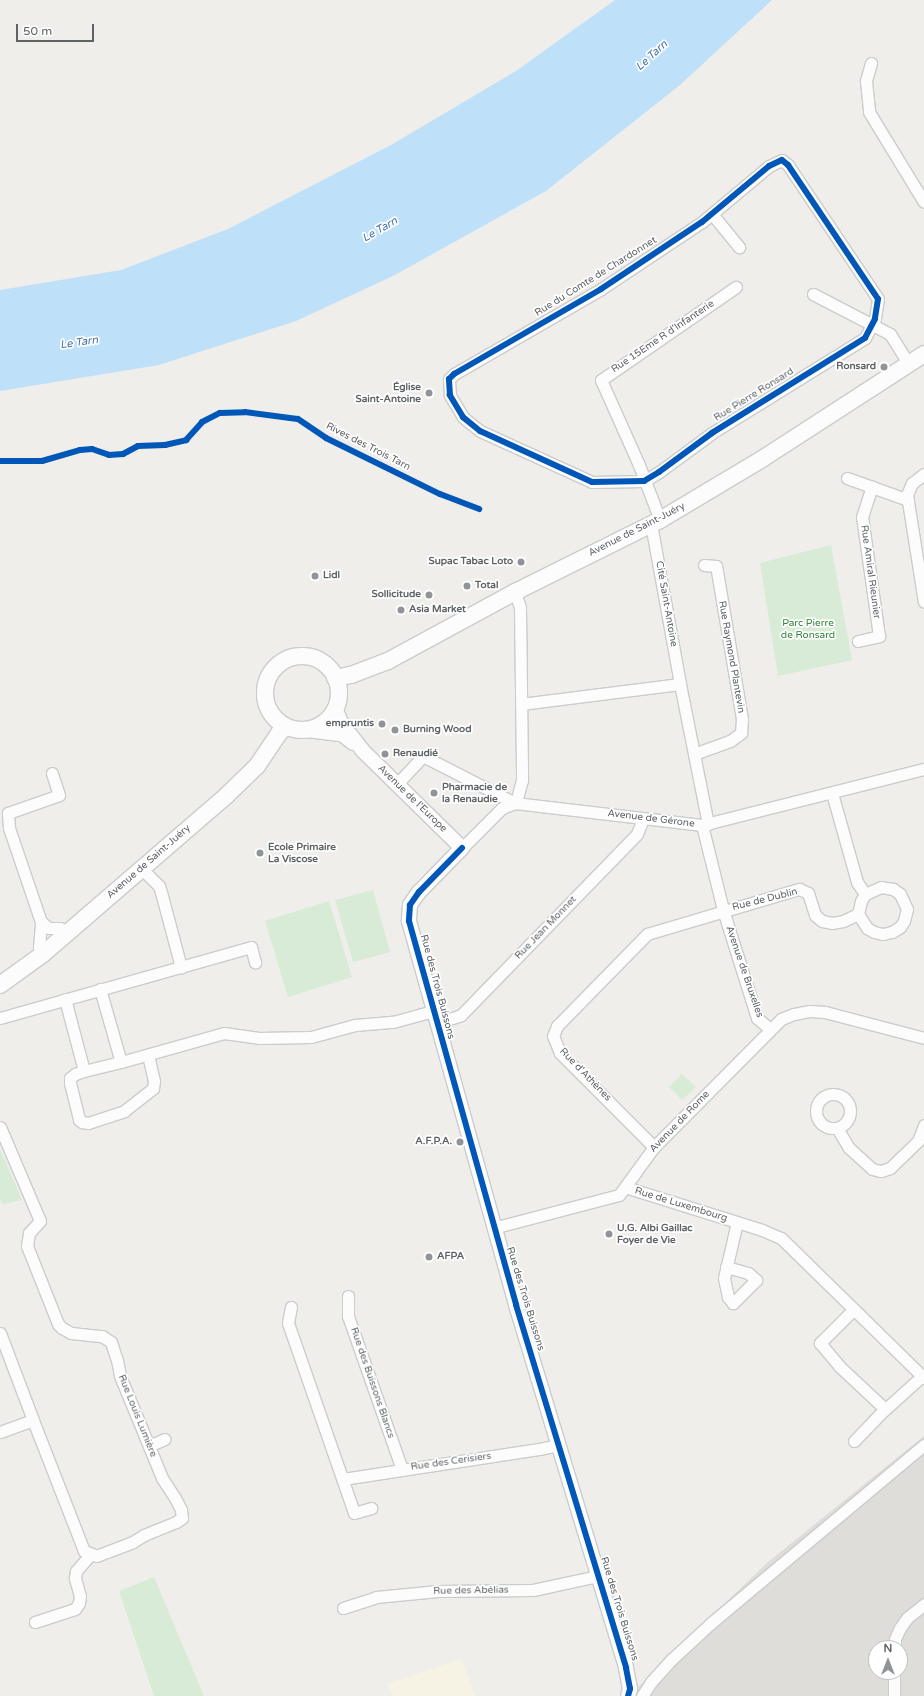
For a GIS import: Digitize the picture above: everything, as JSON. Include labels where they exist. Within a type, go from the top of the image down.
[{"type":"main road","name":"Avenue de Saint-Juéry","points":[[335,678],[351,676],[369,670],[515,592],[656,522],[762,459],[924,354]]},
{"type":"main road","points":[[304,656],[323,663],[335,678],[339,695],[336,709],[329,719],[319,726],[307,730],[297,730],[286,727],[276,721],[269,712],[265,701],[265,689],[268,677],[274,668],[288,660],[304,656]]},
{"type":"main road","name":"Avenue de Saint-Juéry","points":[[0,985],[43,954],[227,795],[257,766],[279,733],[286,727]]},
{"type":"street","points":[[871,64],[866,81],[869,112],[924,202]]},
{"type":"street","name":"Rue du Comte de Chardonnet","points":[[644,481],[592,482],[480,431],[463,417],[450,395],[449,379],[454,374],[601,289],[702,222],[769,166],[782,160],[788,165],[878,299],[876,318],[871,325]]},
{"type":"street","points":[[712,214],[739,247]]},
{"type":"street","name":"Rue 15Eme R d'Infanterie","points":[[644,481],[639,465],[601,380],[736,288]]},
{"type":"street","points":[[813,294],[890,334],[909,364]]},
{"type":"street","name":"Rue Pierre Ronsard","points":[[644,481],[659,472],[712,433],[865,338],[871,325]]},
{"type":"street","points":[[924,474],[912,483],[907,495],[924,602]]},
{"type":"street","points":[[847,478],[908,500]]},
{"type":"street","points":[[644,481],[656,522]]},
{"type":"street","name":"Rue Amiral Rieunier","points":[[858,641],[879,636],[862,517],[872,487]]},
{"type":"street","name":"Cité Saint-Antoine","points":[[656,522],[680,684],[694,754],[705,825]]},
{"type":"street","name":"Rue Raymond Plantevin","points":[[694,754],[730,741],[741,732],[742,719],[716,566],[704,565]]},
{"type":"street","points":[[462,848],[502,808],[515,803],[522,780],[520,607],[515,592]]},
{"type":"street","points":[[521,704],[680,684]]},
{"type":"street","name":"Avenue de l'Europe","points":[[336,709],[342,724],[362,750],[462,848]]},
{"type":"street","name":"Avenue de l'Europe","points":[[307,730],[342,734],[362,750]]},
{"type":"street","name":"Avenue de Gérone","points":[[396,785],[423,756],[515,803],[705,825],[924,770]]},
{"type":"street","points":[[43,954],[39,947],[41,922],[9,828],[8,813],[59,795],[52,773]]},
{"type":"street","points":[[832,792],[857,882],[865,894]]},
{"type":"street","name":"Rue Jean Monnet","points":[[84,1071],[148,1055],[224,1033],[259,1038],[311,1037],[355,1025],[461,1015],[637,834],[643,818]]},
{"type":"street","name":"Avenue de Bruxelles","points":[[705,825],[723,910],[757,1018],[770,1030]]},
{"type":"street","name":"Rue des Trois Buissons","points":[[462,848],[419,892],[410,906],[409,921],[494,1228],[626,1668],[629,1692]]},
{"type":"street","points":[[141,868],[159,886],[181,966]]},
{"type":"street","points":[[881,886],[893,889],[900,894],[907,909],[904,921],[900,927],[892,932],[884,934],[874,932],[867,928],[858,914],[861,901],[865,894],[881,886]]},
{"type":"street","name":"Rue de Dublin","points":[[723,910],[799,889],[808,893],[815,915],[822,921],[832,923],[838,922],[858,914]]},
{"type":"street","name":"Rue d'Athènes","points":[[654,1147],[560,1053],[553,1036],[557,1026],[599,981],[647,934],[723,910]]},
{"type":"street","points":[[41,922],[49,928],[60,928],[66,934]]},
{"type":"street","points":[[0,1018],[251,947],[255,962]]},
{"type":"street","points":[[100,990],[121,1062]]},
{"type":"street","points":[[65,999],[84,1071],[75,1074],[70,1078],[79,1120],[88,1123],[124,1111],[153,1088],[154,1080],[148,1055]]},
{"type":"street","name":"Avenue de Rome","points":[[494,1228],[619,1195],[654,1147],[781,1019],[794,1014],[810,1011],[825,1012],[924,1038]]},
{"type":"street","points":[[837,1128],[849,1148],[872,1169],[881,1170],[890,1168],[918,1140],[924,1125]]},
{"type":"street","name":"Rue Louis Lumière","points":[[0,1127],[40,1221],[29,1234],[27,1246],[58,1324],[71,1333],[102,1336],[111,1342],[120,1376],[148,1446],[165,1484],[176,1498],[181,1510],[182,1518],[144,1535],[134,1542],[97,1556],[90,1554]]},
{"type":"street","name":"Rue de Luxembourg","points":[[625,1187],[762,1230],[781,1238],[923,1377],[886,1409],[854,1441]]},
{"type":"street","name":"Rue de Luxembourg","points":[[726,1267],[737,1222]]},
{"type":"street","name":"Rue des Buissons Blancs","points":[[348,1296],[348,1316],[402,1469]]},
{"type":"street","points":[[291,1307],[288,1323],[354,1513],[371,1508]]},
{"type":"street","points":[[853,1310],[820,1343],[839,1366],[886,1409]]},
{"type":"street","points":[[0,1333],[81,1545],[84,1551],[90,1554],[76,1571],[75,1578],[80,1596],[79,1603],[75,1609],[35,1622]]},
{"type":"street","points":[[0,1432],[33,1420]]},
{"type":"street","points":[[148,1446],[165,1439]]},
{"type":"street","name":"Rue des Cerisiers","points":[[343,1479],[539,1449],[559,1444]]},
{"type":"street","points":[[642,1696],[651,1682],[672,1659],[711,1623],[924,1445]]},
{"type":"street","name":"Rue des Abélias","points":[[343,1608],[376,1598],[438,1591],[533,1590],[598,1576]]},
{"type":"street","points":[[895,1640],[900,1628],[907,1618],[924,1604]]},
{"type":"street","points":[[894,1680],[894,1696]]},
{"type":"street","points":[[629,1692],[651,1682]]},
{"type":"shaded area","points":[[924,1436],[924,1696],[639,1696],[637,1688],[768,1562]]},
{"type":"shaded area","points":[[461,1659],[475,1696],[392,1696],[387,1684]]},
{"type":"green space","name":"Parc Pierre de Ronsard","points":[[831,545],[852,660],[778,676],[760,563]]},
{"type":"green space","points":[[373,890],[390,952],[353,962],[335,900]]},
{"type":"green space","points":[[329,901],[352,977],[288,997],[265,921]]},
{"type":"green space","points":[[682,1074],[696,1087],[682,1100],[669,1087]]},
{"type":"green space","points":[[0,1149],[22,1200],[3,1204],[0,1199]]},
{"type":"green space","points":[[154,1577],[204,1696],[154,1696],[119,1591]]},
{"type":"water","name":"Le Tarn","points":[[615,0],[772,0],[680,85],[546,191],[393,276],[296,321],[159,365],[0,391],[0,290],[121,270],[228,229],[391,145],[516,71]]},
{"type":"cycle path","points":[[782,160],[788,165],[878,299],[875,319],[865,338],[712,433],[659,472],[644,481],[592,482],[480,431],[463,417],[450,395],[449,379],[454,374],[601,289],[702,222],[769,166],[782,160]]},
{"type":"cycle path","name":"Rives des Trois Tarn","points":[[0,461],[42,461],[80,450],[92,449],[109,455],[123,454],[138,446],[165,445],[186,440],[202,422],[220,413],[245,412],[298,419],[326,438],[440,494],[479,509]]},
{"type":"cycle path","points":[[462,848],[419,892],[410,905],[409,921],[516,1305],[626,1668],[630,1689],[628,1696]]},
{"type":"place","name":"Ronsard","points":[[884,367]]},
{"type":"place","name":"Église Saint-Antoine","points":[[429,393]]},
{"type":"place","name":"Supac Tabac Loto","points":[[521,562]]},
{"type":"place","name":"Lidl","points":[[315,576]]},
{"type":"place","name":"Total","points":[[467,586]]},
{"type":"place","name":"Sollicitude","points":[[429,595]]},
{"type":"place","name":"Asia Market","points":[[401,610]]},
{"type":"place","name":"empruntis","points":[[382,724]]},
{"type":"place","name":"Burning Wood","points":[[395,730]]},
{"type":"place","name":"Renaudié","points":[[385,754]]},
{"type":"place","name":"Pharmacie de la Renaudie","points":[[434,793]]},
{"type":"place","name":"Ecole Primaire La Viscose","points":[[260,853]]},
{"type":"place","name":"A.F.P.A.","points":[[460,1142]]},
{"type":"place","name":"U.G. Albi Gaillac Foyer de Vie","points":[[609,1234]]},
{"type":"place","name":"AFPA","points":[[429,1257]]}]
